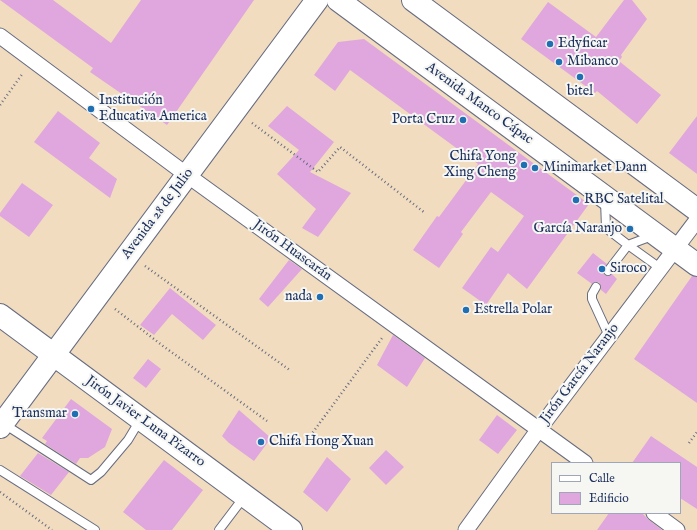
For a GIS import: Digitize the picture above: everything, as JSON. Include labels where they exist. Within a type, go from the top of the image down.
[{"type":"main road","name":"Avenida 28 de Julio","points":[[1,426],[317,0]]},
{"type":"main road","name":"Avenida Manco Cápac","points":[[338,0],[697,265]]},
{"type":"main road","points":[[413,0],[697,210]]},
{"type":"main road","name":"Jirón Javier Luna Pizarro","points":[[0,315],[291,530]]},
{"type":"street","name":"Jirón Huascarán","points":[[0,36],[187,175],[585,462]]},
{"type":"street","name":"Jirón García Naranjo","points":[[466,530],[539,429],[697,220]]},
{"type":"street","points":[[655,514],[677,530]]},
{"type":"lane","points":[[605,197],[606,228],[660,268]]},
{"type":"lane","points":[[608,271],[628,245],[655,234]]},
{"type":"lane","points":[[596,287],[592,294],[592,299],[609,336]]},
{"type":"lane","points":[[1,426],[91,480],[101,472],[128,440],[140,419]]},
{"type":"lane","points":[[0,470],[95,530]]},
{"type":"lane","points":[[219,530],[245,496]]},
{"type":"path","points":[[0,105],[32,60]]},
{"type":"path","points":[[235,110],[318,172],[340,147],[425,213]]},
{"type":"path","points":[[128,254],[291,372]]},
{"type":"path","points":[[98,296],[163,346],[267,421]]},
{"type":"path","points":[[308,439],[392,323]]},
{"type":"path","points":[[689,443],[697,432]]},
{"type":"path","points":[[0,492],[52,530]]},
{"type":"building","points":[[0,0],[53,0],[111,43],[141,0],[254,0],[167,125],[90,72],[93,68]]},
{"type":"building","points":[[624,0],[632,0],[647,19],[621,55],[622,57],[619,61],[661,95],[637,124],[597,91],[595,93],[521,39],[548,2],[596,37]]},
{"type":"building","points":[[364,39],[589,204],[527,289],[508,273],[486,305],[462,288],[491,247],[498,252],[524,216],[491,192],[461,232],[463,234],[439,268],[413,250],[437,216],[439,217],[478,164],[350,70],[335,91],[314,75],[338,42]]},
{"type":"building","points":[[287,106],[334,142],[310,172],[351,193],[318,237],[302,228],[316,209],[277,174],[299,150],[268,126]]},
{"type":"building","points":[[58,111],[100,143],[89,158],[117,179],[110,198],[34,142]]},
{"type":"building","points":[[697,116],[697,174],[669,153]]},
{"type":"building","points":[[22,183],[53,205],[29,237],[0,216],[0,213]]},
{"type":"building","points":[[593,253],[607,264],[603,270],[604,275],[608,276],[612,274],[617,279],[606,294],[601,290],[599,282],[592,284],[577,273]]},
{"type":"building","points":[[289,260],[302,269],[268,307],[259,299]]},
{"type":"building","points":[[692,276],[697,277],[697,403],[634,359]]},
{"type":"building","points":[[170,288],[216,325],[203,340],[172,314],[154,335],[140,325]]},
{"type":"building","points":[[393,335],[425,358],[407,387],[377,365]]},
{"type":"building","points":[[148,359],[161,369],[146,388],[133,378]]},
{"type":"building","name":"Transmar","points":[[71,399],[112,429],[105,447],[88,458],[80,458],[76,464],[45,444],[47,441],[42,438]]},
{"type":"building","points":[[239,410],[271,438],[254,461],[229,443],[222,436]]},
{"type":"building","points":[[497,415],[517,430],[498,454],[479,440]]},
{"type":"building","points":[[651,436],[697,467],[697,509],[681,499],[681,462],[633,462]]},
{"type":"building","points":[[386,450],[404,467],[386,485],[369,468]]},
{"type":"building","points":[[38,453],[69,472],[51,495],[20,476]]},
{"type":"building","points":[[327,457],[351,479],[327,512],[303,492]]},
{"type":"building","points":[[164,460],[203,490],[172,530],[146,530],[123,512]]},
{"type":"building","points":[[608,514],[643,514],[662,530],[597,530]]},
{"type":"place","name":"Edyficar","points":[[550,44]]},
{"type":"place","name":"Mibanco","points":[[559,62]]},
{"type":"place","name":"bitel","points":[[580,77]]},
{"type":"place","name":"Institución Educativa America","points":[[91,109]]},
{"type":"place","name":"Porta Cruz","points":[[463,120]]},
{"type":"place","name":"Chifa Yong Xing Cheng","points":[[524,165]]},
{"type":"place","name":"Minimarket Dann","points":[[535,168]]},
{"type":"place","name":"RBC Satelital","points":[[576,200]]},
{"type":"place","name":"García Naranjo","points":[[630,229]]},
{"type":"place","name":"Siroco","points":[[602,269]]},
{"type":"place","name":"nada","points":[[320,297]]},
{"type":"place","name":"Estrella Polar","points":[[466,310]]},
{"type":"place","name":"Transmar","points":[[75,414]]},
{"type":"place","name":"Chifa Hong Xuan","points":[[261,442]]}]
